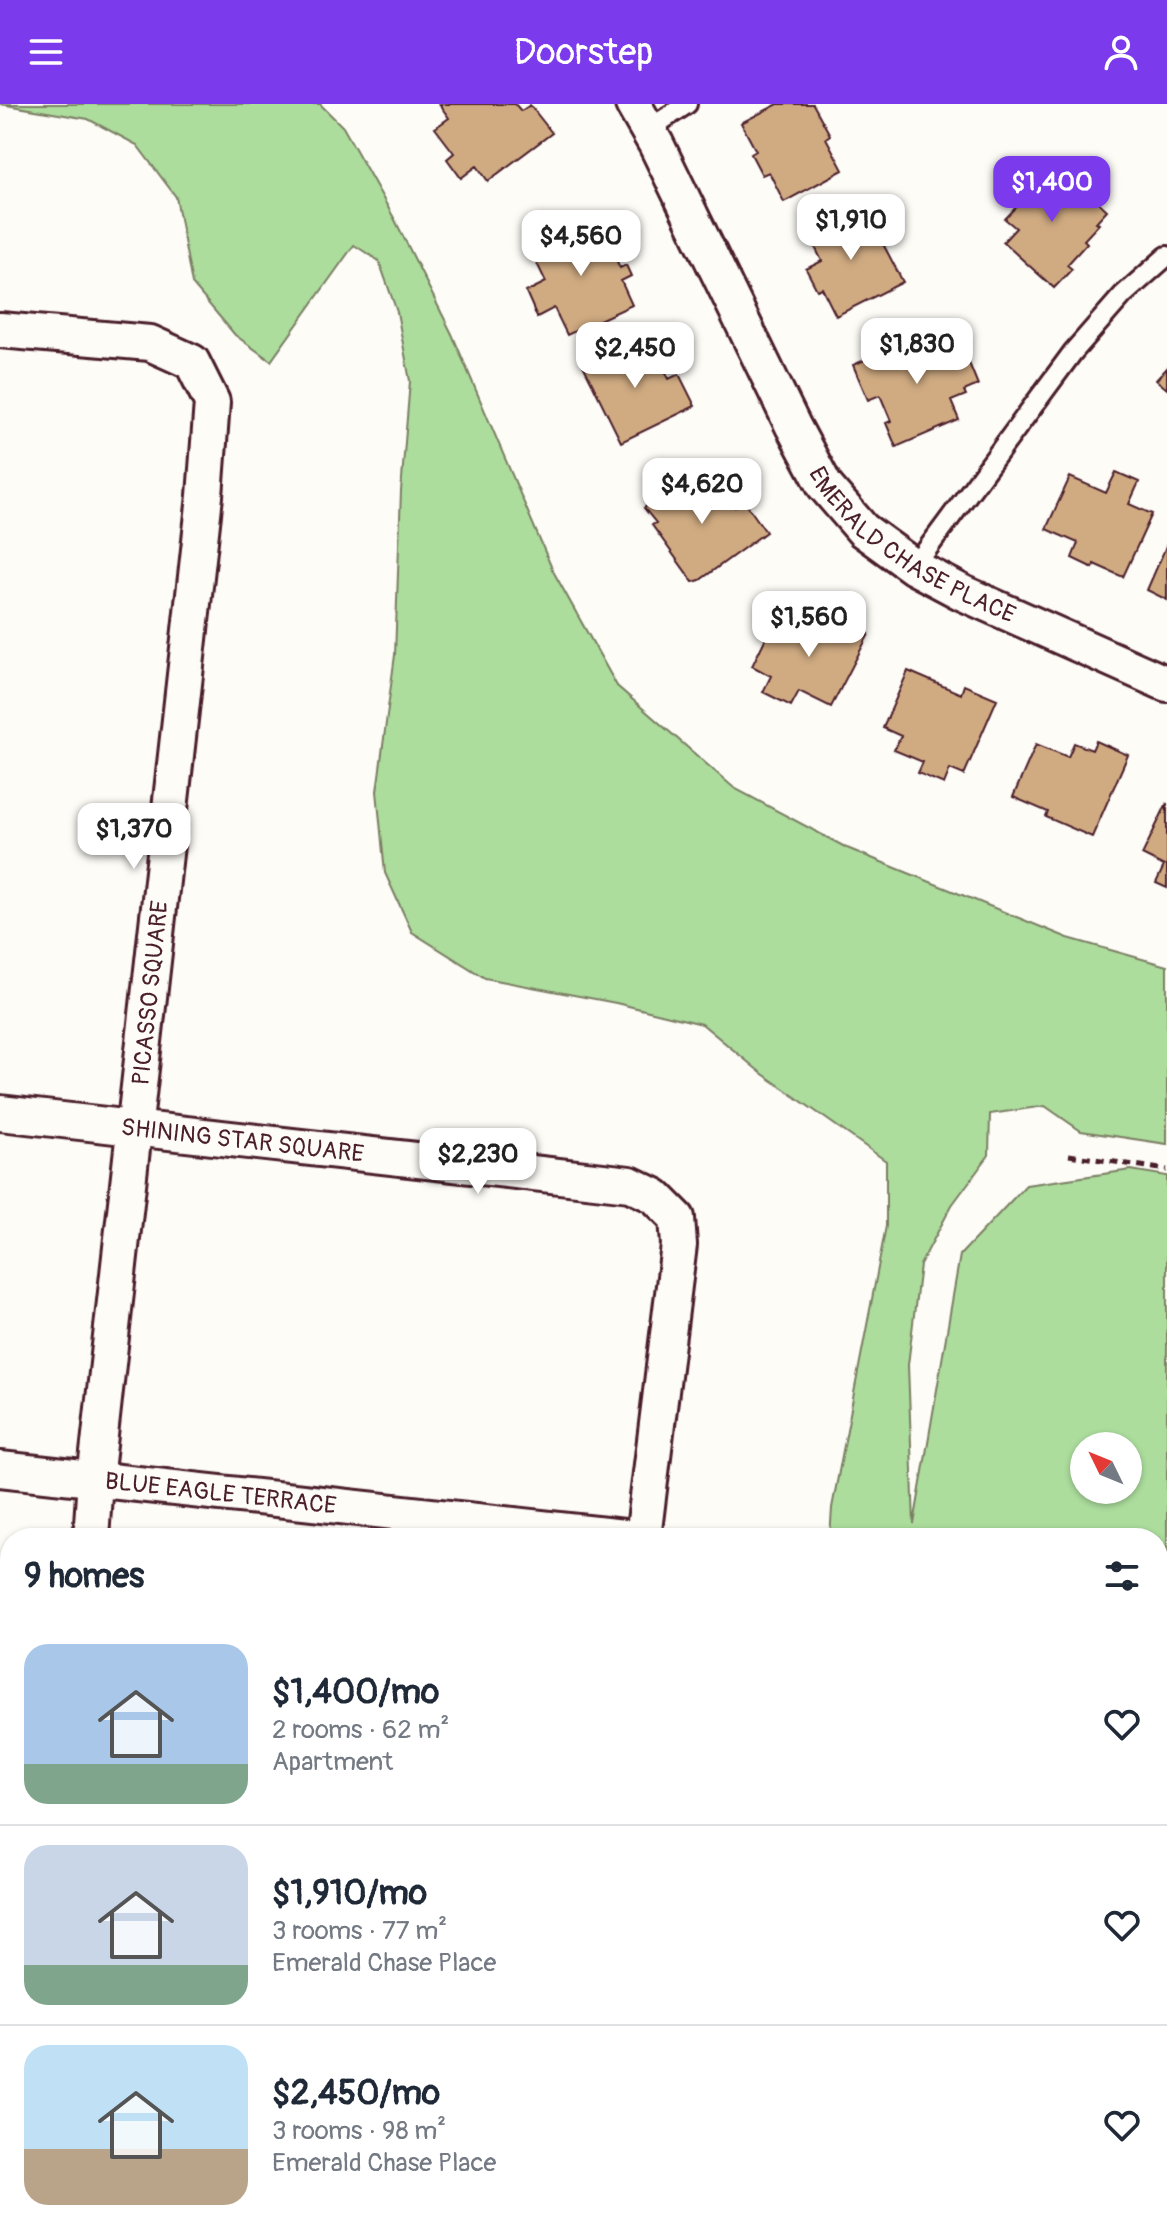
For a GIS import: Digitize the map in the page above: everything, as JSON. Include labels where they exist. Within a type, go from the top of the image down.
[{"type":"street","name":"EMERALD CHASE PLACE","points":[[641,117],[825,486],[863,530],[914,567],[963,593],[1167,684]]},
{"type":"street","name":"PICASSO SQUARE","points":[[0,330],[150,343],[192,362],[212,402],[205,496],[92,1528]]},
{"type":"street","name":"SHINING STAR SQUARE","points":[[0,1113],[630,1184],[655,1196],[677,1218],[679,1245],[644,1528]]},
{"type":"street","name":"BLUE EAGLE TERRACE","points":[[0,1469],[540,1528]]},
{"type":"lane","points":[[641,117],[687,104]]},
{"type":"lane","points":[[914,567],[1073,352],[1123,295],[1167,256]]},
{"type":"path","points":[[1069,1155],[1167,1170]]},
{"type":"green space","points":[[0,104],[320,104],[343,127],[394,218],[452,334],[553,571],[617,686],[734,788],[847,848],[1068,938],[1167,966],[1167,1144],[1081,1131],[1045,1106],[990,1114],[989,1155],[952,1205],[920,1265],[908,1365],[914,1524],[960,1255],[1026,1185],[1131,1170],[1167,1176],[1167,1528],[831,1528],[886,1226],[886,1161],[760,1072],[702,1024],[616,1003],[485,978],[412,932],[385,873],[377,791],[395,655],[401,491],[410,381],[397,312],[379,261],[354,245],[271,361],[235,335],[192,284],[176,197],[137,145],[88,119]]},
{"type":"building","points":[[439,104],[515,104],[521,111],[530,105],[552,133],[488,181],[477,166],[461,178],[447,159],[454,153],[435,128],[449,118]]},
{"type":"building","points":[[778,104],[813,104],[830,135],[826,138],[843,170],[784,202],[769,172],[762,175],[751,154],[756,151],[741,123]]},
{"type":"building","points":[[1060,167],[1107,210],[1084,240],[1087,243],[1067,265],[1072,269],[1054,288],[1003,242],[1016,228],[1005,219],[1026,197],[1016,187],[1030,171],[1037,178],[1041,173],[1048,181]]},
{"type":"building","points":[[856,206],[866,224],[871,221],[903,282],[836,316],[822,288],[817,290],[806,269],[822,261],[807,231]]},
{"type":"building","points":[[607,218],[620,247],[612,251],[620,268],[626,265],[631,276],[621,281],[632,305],[567,335],[554,308],[537,317],[526,292],[546,282],[532,253]]},
{"type":"building","points":[[925,334],[931,348],[945,342],[952,359],[965,353],[978,385],[964,391],[966,395],[951,401],[959,420],[896,447],[886,423],[891,421],[880,395],[868,400],[853,365]]},
{"type":"building","points":[[632,338],[646,369],[661,362],[669,379],[679,374],[695,406],[621,442],[582,363]]},
{"type":"building","points":[[1167,368],[1167,389],[1156,380]]},
{"type":"building","points":[[697,469],[718,498],[725,492],[735,507],[744,501],[766,532],[693,582],[652,525],[656,523],[644,508]]},
{"type":"building","points":[[1116,472],[1139,482],[1129,504],[1152,514],[1123,577],[1072,558],[1078,543],[1046,529],[1070,477],[1106,493]]},
{"type":"building","points":[[1167,544],[1167,600],[1147,590]]},
{"type":"building","points":[[777,615],[809,631],[816,618],[832,626],[836,617],[869,634],[831,707],[799,691],[791,706],[763,692],[771,676],[752,666]]},
{"type":"building","points":[[908,671],[961,694],[964,685],[997,699],[964,775],[950,769],[944,784],[918,773],[923,762],[894,750],[901,736],[883,728]]},
{"type":"building","points":[[1096,741],[1128,755],[1092,837],[1046,817],[1048,812],[1013,797],[1036,744],[1068,757],[1074,743],[1092,750]]},
{"type":"building","points":[[1167,803],[1167,888],[1156,883],[1164,866],[1142,855]]}]
